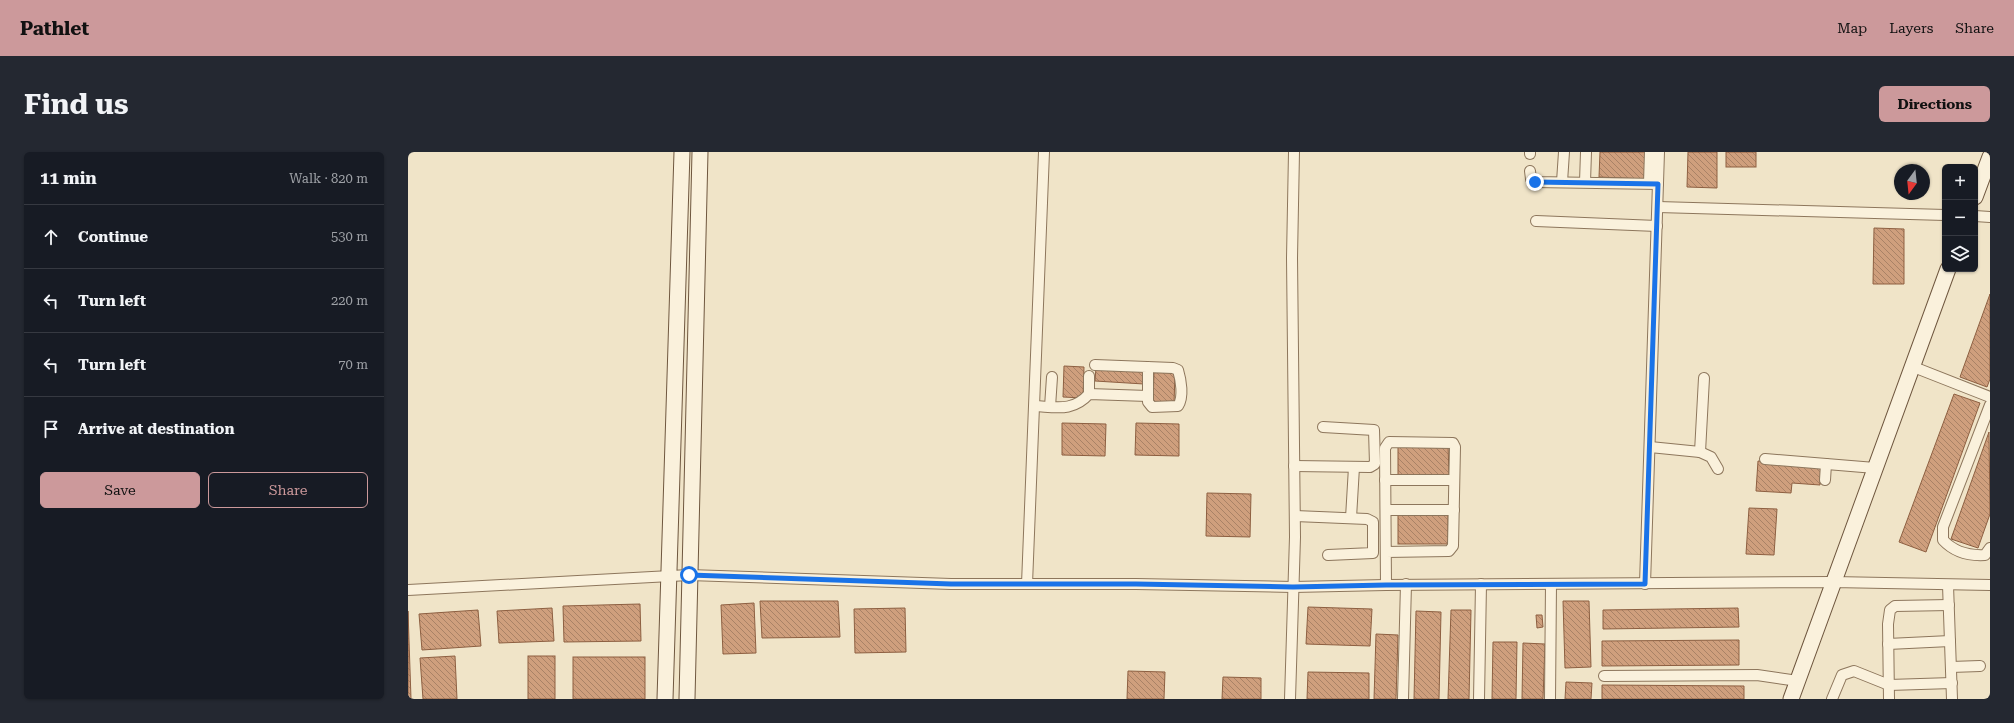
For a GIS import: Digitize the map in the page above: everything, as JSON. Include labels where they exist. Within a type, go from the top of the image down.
[{"type":"street","points":[[665,699],[682,152]]},
{"type":"street","points":[[687,699],[700,152]]},
{"type":"street","points":[[1027,584],[1044,152]]},
{"type":"street","points":[[1290,699],[1295,516],[1292,258],[1294,152]]},
{"type":"street","points":[[1562,182],[1564,152]]},
{"type":"street","points":[[1585,182],[1586,152]]},
{"type":"street","points":[[1645,584],[1658,207],[1650,152]]},
{"type":"street","points":[[1654,183],[1659,152]]},
{"type":"street","points":[[1978,189],[1990,156]]},
{"type":"street","points":[[1530,171],[1531,179],[1535,182],[1654,183]]},
{"type":"street","points":[[1658,207],[1942,215]]},
{"type":"street","points":[[1978,216],[1990,217]]},
{"type":"street","points":[[1536,221],[1657,226]]},
{"type":"street","points":[[1791,699],[1911,366],[1947,272]]},
{"type":"street","points":[[1095,364],[1173,368],[1178,370],[1181,378],[1181,402],[1178,406],[1152,408],[1148,402],[1148,367]]},
{"type":"street","points":[[1911,366],[1990,398]]},
{"type":"street","points":[[1035,406],[1066,408],[1082,403],[1089,394],[1089,376]]},
{"type":"street","points":[[1050,407],[1052,377]]},
{"type":"street","points":[[1700,452],[1704,378]]},
{"type":"street","points":[[1089,394],[1148,396]]},
{"type":"street","points":[[1990,405],[1987,421],[1943,527],[1943,540],[1952,549],[1974,555],[1985,554],[1990,548]]},
{"type":"street","points":[[1294,466],[1370,467],[1374,464],[1374,430],[1323,426]]},
{"type":"street","points":[[1386,552],[1449,551],[1453,546],[1455,447],[1453,443],[1389,442],[1385,448],[1386,585]]},
{"type":"street","points":[[1650,447],[1700,452],[1711,457],[1718,469]]},
{"type":"street","points":[[1765,458],[1875,468]]},
{"type":"street","points":[[1825,480],[1826,464]]},
{"type":"street","points":[[1351,518],[1354,466]]},
{"type":"street","points":[[1385,480],[1454,480]]},
{"type":"street","points":[[1386,510],[1454,510]]},
{"type":"street","points":[[1295,516],[1371,519],[1373,522],[1373,553],[1328,555]]},
{"type":"street","points":[[408,590],[689,575],[951,584],[1293,587],[1406,584],[1833,582],[1948,586],[1990,585]]},
{"type":"street","points":[[1404,699],[1406,584]]},
{"type":"street","points":[[1479,699],[1481,584]]},
{"type":"street","points":[[1550,699],[1551,584]]},
{"type":"street","points":[[1948,586],[1952,699]]},
{"type":"street","points":[[1888,693],[1888,616],[1890,610],[1895,606],[1949,605]]},
{"type":"street","points":[[1888,644],[1950,641]]},
{"type":"street","points":[[1951,667],[1980,666]]},
{"type":"street","points":[[1832,699],[1842,675],[1846,672],[1854,671],[1888,693],[1952,682]]},
{"type":"street","points":[[1604,676],[1756,675],[1798,681]]},
{"type":"building","points":[[1600,152],[1646,152],[1645,179],[1599,177]]},
{"type":"building","points":[[1688,152],[1717,152],[1717,188],[1687,187]]},
{"type":"building","points":[[1726,152],[1756,152],[1756,167],[1726,167]]},
{"type":"building","points":[[1874,228],[1904,229],[1904,284],[1873,284]]},
{"type":"building","points":[[1990,294],[1990,379],[1987,387],[1960,377]]},
{"type":"building","points":[[1064,366],[1084,367],[1083,398],[1063,397]]},
{"type":"building","points":[[1096,367],[1145,370],[1144,384],[1095,381]]},
{"type":"building","points":[[1154,372],[1175,373],[1174,404],[1153,403]]},
{"type":"building","points":[[1954,394],[1980,403],[1926,552],[1899,542]]},
{"type":"building","points":[[1062,423],[1106,424],[1105,456],[1062,455]]},
{"type":"building","points":[[1136,423],[1179,424],[1179,456],[1135,455]]},
{"type":"building","points":[[1989,432],[1990,514],[1978,548],[1951,539]]},
{"type":"building","points":[[1448,444],[1449,475],[1398,476],[1398,445]]},
{"type":"building","points":[[1758,461],[1821,465],[1820,485],[1792,483],[1791,493],[1756,491]]},
{"type":"building","points":[[1207,493],[1251,494],[1250,537],[1206,536]]},
{"type":"building","points":[[1749,508],[1777,509],[1774,555],[1746,554]]},
{"type":"building","points":[[1398,513],[1448,513],[1448,544],[1398,544]]},
{"type":"building","points":[[760,601],[838,601],[840,637],[762,638]]},
{"type":"building","points":[[1563,601],[1589,601],[1591,667],[1565,668]]},
{"type":"building","points":[[754,603],[756,653],[723,654],[721,605]]},
{"type":"building","points":[[640,604],[641,641],[564,642],[563,606]]},
{"type":"building","points":[[1308,607],[1372,609],[1370,646],[1306,644]]},
{"type":"building","points":[[552,608],[554,641],[499,643],[497,611]]},
{"type":"building","points":[[905,608],[906,652],[855,653],[854,609]]},
{"type":"building","points":[[1738,608],[1739,627],[1603,629],[1603,610]]},
{"type":"building","points":[[478,610],[481,646],[422,650],[419,614]]},
{"type":"building","points":[[1451,610],[1471,610],[1469,699],[1448,699]]},
{"type":"building","points":[[408,611],[411,699],[408,699]]},
{"type":"building","points":[[1416,611],[1441,612],[1439,699],[1414,699]]},
{"type":"building","points":[[1536,615],[1542,615],[1543,627],[1537,628]]},
{"type":"building","points":[[1376,634],[1398,635],[1396,699],[1374,699]]},
{"type":"building","points":[[1739,640],[1739,665],[1602,666],[1602,641]]},
{"type":"building","points":[[1493,642],[1517,642],[1516,699],[1492,699]]},
{"type":"building","points":[[1523,643],[1545,644],[1543,699],[1522,699]]},
{"type":"building","points":[[455,656],[457,699],[423,699],[420,658]]},
{"type":"building","points":[[528,656],[555,656],[555,699],[528,699]]},
{"type":"building","points":[[573,657],[645,657],[645,699],[573,699]]},
{"type":"building","points":[[1128,671],[1165,672],[1164,699],[1127,699]]},
{"type":"building","points":[[1308,672],[1369,673],[1369,699],[1307,699]]},
{"type":"building","points":[[1223,677],[1261,678],[1261,699],[1222,699]]},
{"type":"building","points":[[1566,682],[1592,683],[1591,699],[1565,699]]},
{"type":"building","points":[[1602,685],[1744,686],[1744,699],[1602,699]]},
{"type":"route","points":[[689,575],[951,584],[1136,584],[1293,587],[1381,585],[1645,584],[1658,184],[1535,182]]}]
